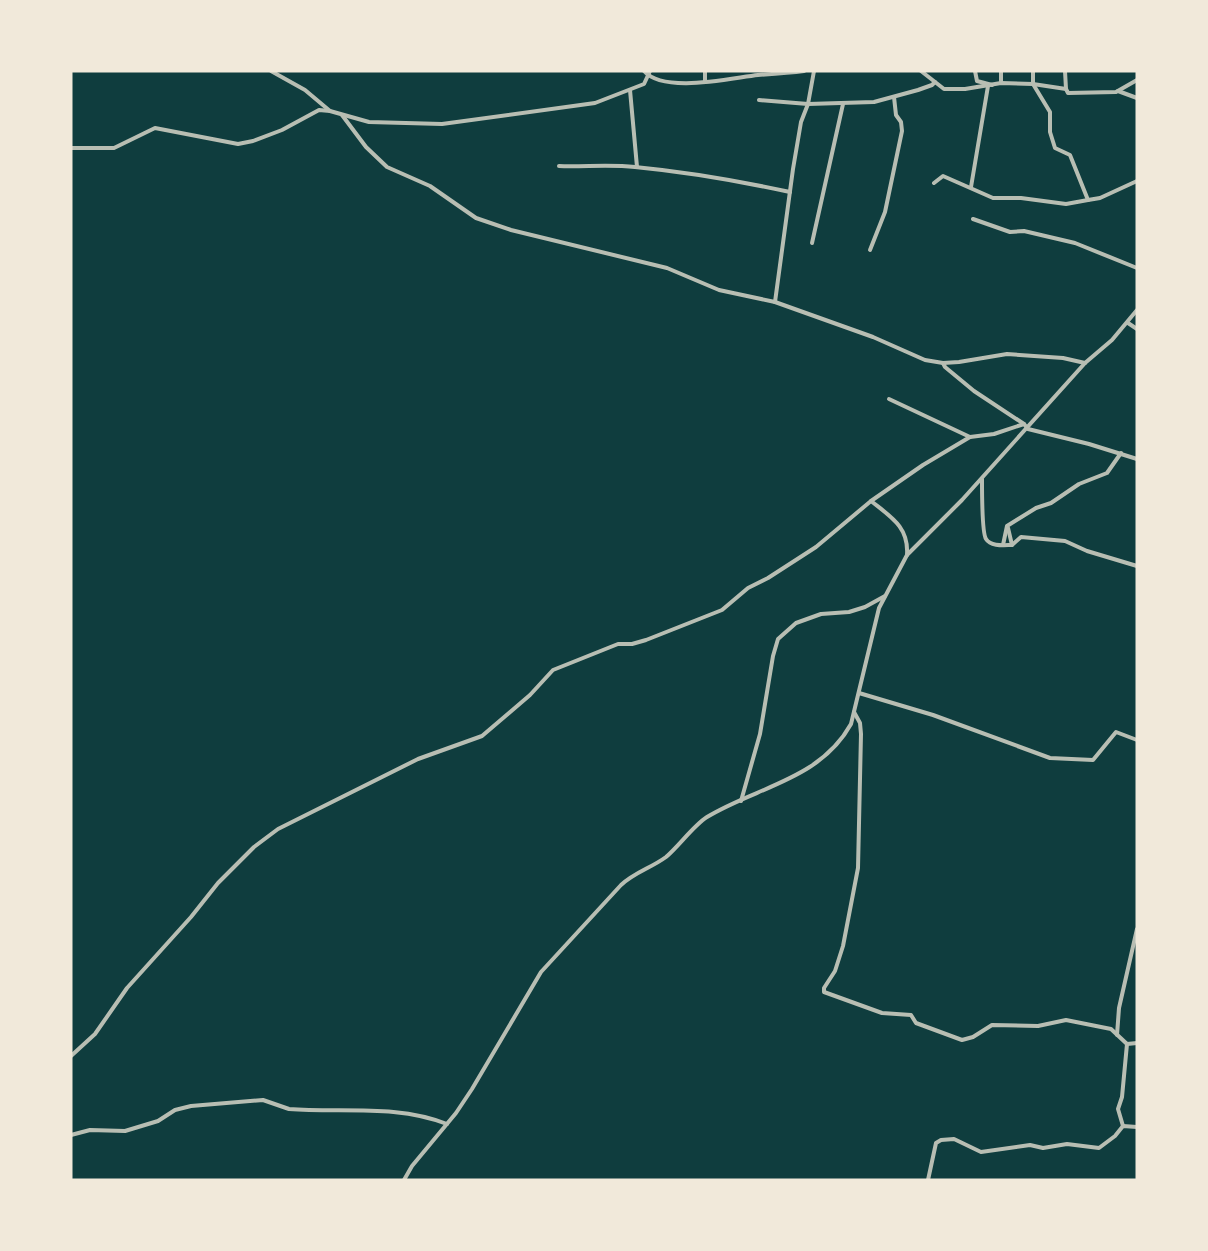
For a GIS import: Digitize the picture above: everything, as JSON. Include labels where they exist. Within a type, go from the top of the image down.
[{"type":"street","points":[[271,71],[305,90],[330,111]]},
{"type":"street","points":[[644,71],[679,83],[804,71]]},
{"type":"street","points":[[705,71],[705,81]]},
{"type":"street","points":[[775,302],[801,122],[808,104],[814,71]]},
{"type":"street","points":[[921,71],[944,89],[1001,83],[1033,84],[1066,89]]},
{"type":"street","points":[[974,71],[977,81],[990,85]]},
{"type":"street","points":[[1001,71],[1001,83]]},
{"type":"street","points":[[1033,71],[1033,84],[1050,112],[1050,132],[1055,148],[1070,155],[1088,200]]},
{"type":"street","points":[[1065,71],[1068,93],[1118,91],[1137,98]]},
{"type":"street","points":[[71,148],[114,148],[155,128],[238,144],[253,141],[282,130],[316,110],[330,111],[369,122],[442,124],[596,103],[644,84],[649,73]]},
{"type":"street","points":[[1118,91],[1137,80]]},
{"type":"street","points":[[759,100],[808,104],[874,102],[932,85],[934,82]]},
{"type":"street","points":[[971,187],[990,85]]},
{"type":"street","points":[[630,90],[637,167]]},
{"type":"street","points":[[870,250],[885,212],[902,131],[901,122],[896,115],[894,97]]},
{"type":"street","points":[[812,243],[843,104]]},
{"type":"street","points":[[342,115],[366,147],[388,167],[430,186],[476,218],[511,230],[667,268],[719,290],[775,302],[873,337],[924,360],[944,363],[1007,354],[1063,358],[1085,364]]},
{"type":"street","points":[[559,166],[604,165],[637,167],[733,180],[790,192]]},
{"type":"street","points":[[934,183],[943,176],[993,198],[1021,198],[1066,204],[1100,198],[1137,180]]},
{"type":"street","points":[[973,219],[1010,232],[1024,231],[1066,240],[1137,268]]},
{"type":"street","points":[[404,1180],[412,1166],[447,1124],[472,1089],[540,972],[633,874],[666,856],[705,818],[800,775],[821,759],[848,729],[859,693],[879,608],[906,556],[982,479],[1085,364],[1128,323],[1137,310]]},
{"type":"street","points":[[1128,323],[1137,329]]},
{"type":"street","points":[[944,363],[945,367],[974,391],[1024,424],[1028,429],[1121,453],[1137,459]]},
{"type":"street","points":[[888,400],[970,437],[994,434],[1024,424]]},
{"type":"street","points":[[71,1056],[95,1034],[127,988],[191,917],[218,883],[254,847],[278,829],[418,758],[482,736],[530,695],[553,670],[618,644],[632,644],[646,640],[722,610],[748,588],[768,578],[816,547],[871,501],[923,465],[959,446],[970,437]]},
{"type":"street","points":[[1003,545],[1008,526],[1036,508],[1051,503],[1079,484],[1107,473],[1121,453]]},
{"type":"street","points":[[982,479],[985,539],[995,544],[1003,545],[1012,545],[1021,536],[1066,542],[1087,551],[1137,566]]},
{"type":"street","points":[[871,501],[898,522],[908,544],[906,556]]},
{"type":"street","points":[[1008,526],[1012,545]]},
{"type":"street","points":[[741,801],[760,734],[773,656],[778,639],[796,623],[821,614],[849,612],[865,607],[885,596]]},
{"type":"street","points":[[859,693],[933,715],[1050,758],[1093,760],[1116,732],[1137,740]]},
{"type":"street","points":[[854,711],[860,723],[861,734],[858,868],[843,946],[835,971],[824,988],[824,992],[882,1013],[911,1015],[916,1023],[962,1040],[973,1037],[992,1025],[1038,1026],[1061,1020],[1111,1028],[1126,1044],[1122,1097],[1118,1109],[1123,1126]]},
{"type":"street","points":[[1117,1034],[1119,1008],[1137,929]]},
{"type":"street","points":[[1126,1044],[1137,1043]]},
{"type":"street","points":[[71,1135],[90,1130],[125,1131],[158,1121],[179,1109],[246,1101],[265,1101],[279,1108],[294,1110],[352,1110],[422,1116],[447,1124]]},
{"type":"street","points":[[1123,1126],[1137,1127]]},
{"type":"street","points":[[928,1180],[936,1143],[941,1140],[954,1139],[982,1152],[1030,1145],[1044,1148],[1067,1144],[1099,1148],[1115,1136],[1123,1126]]}]
